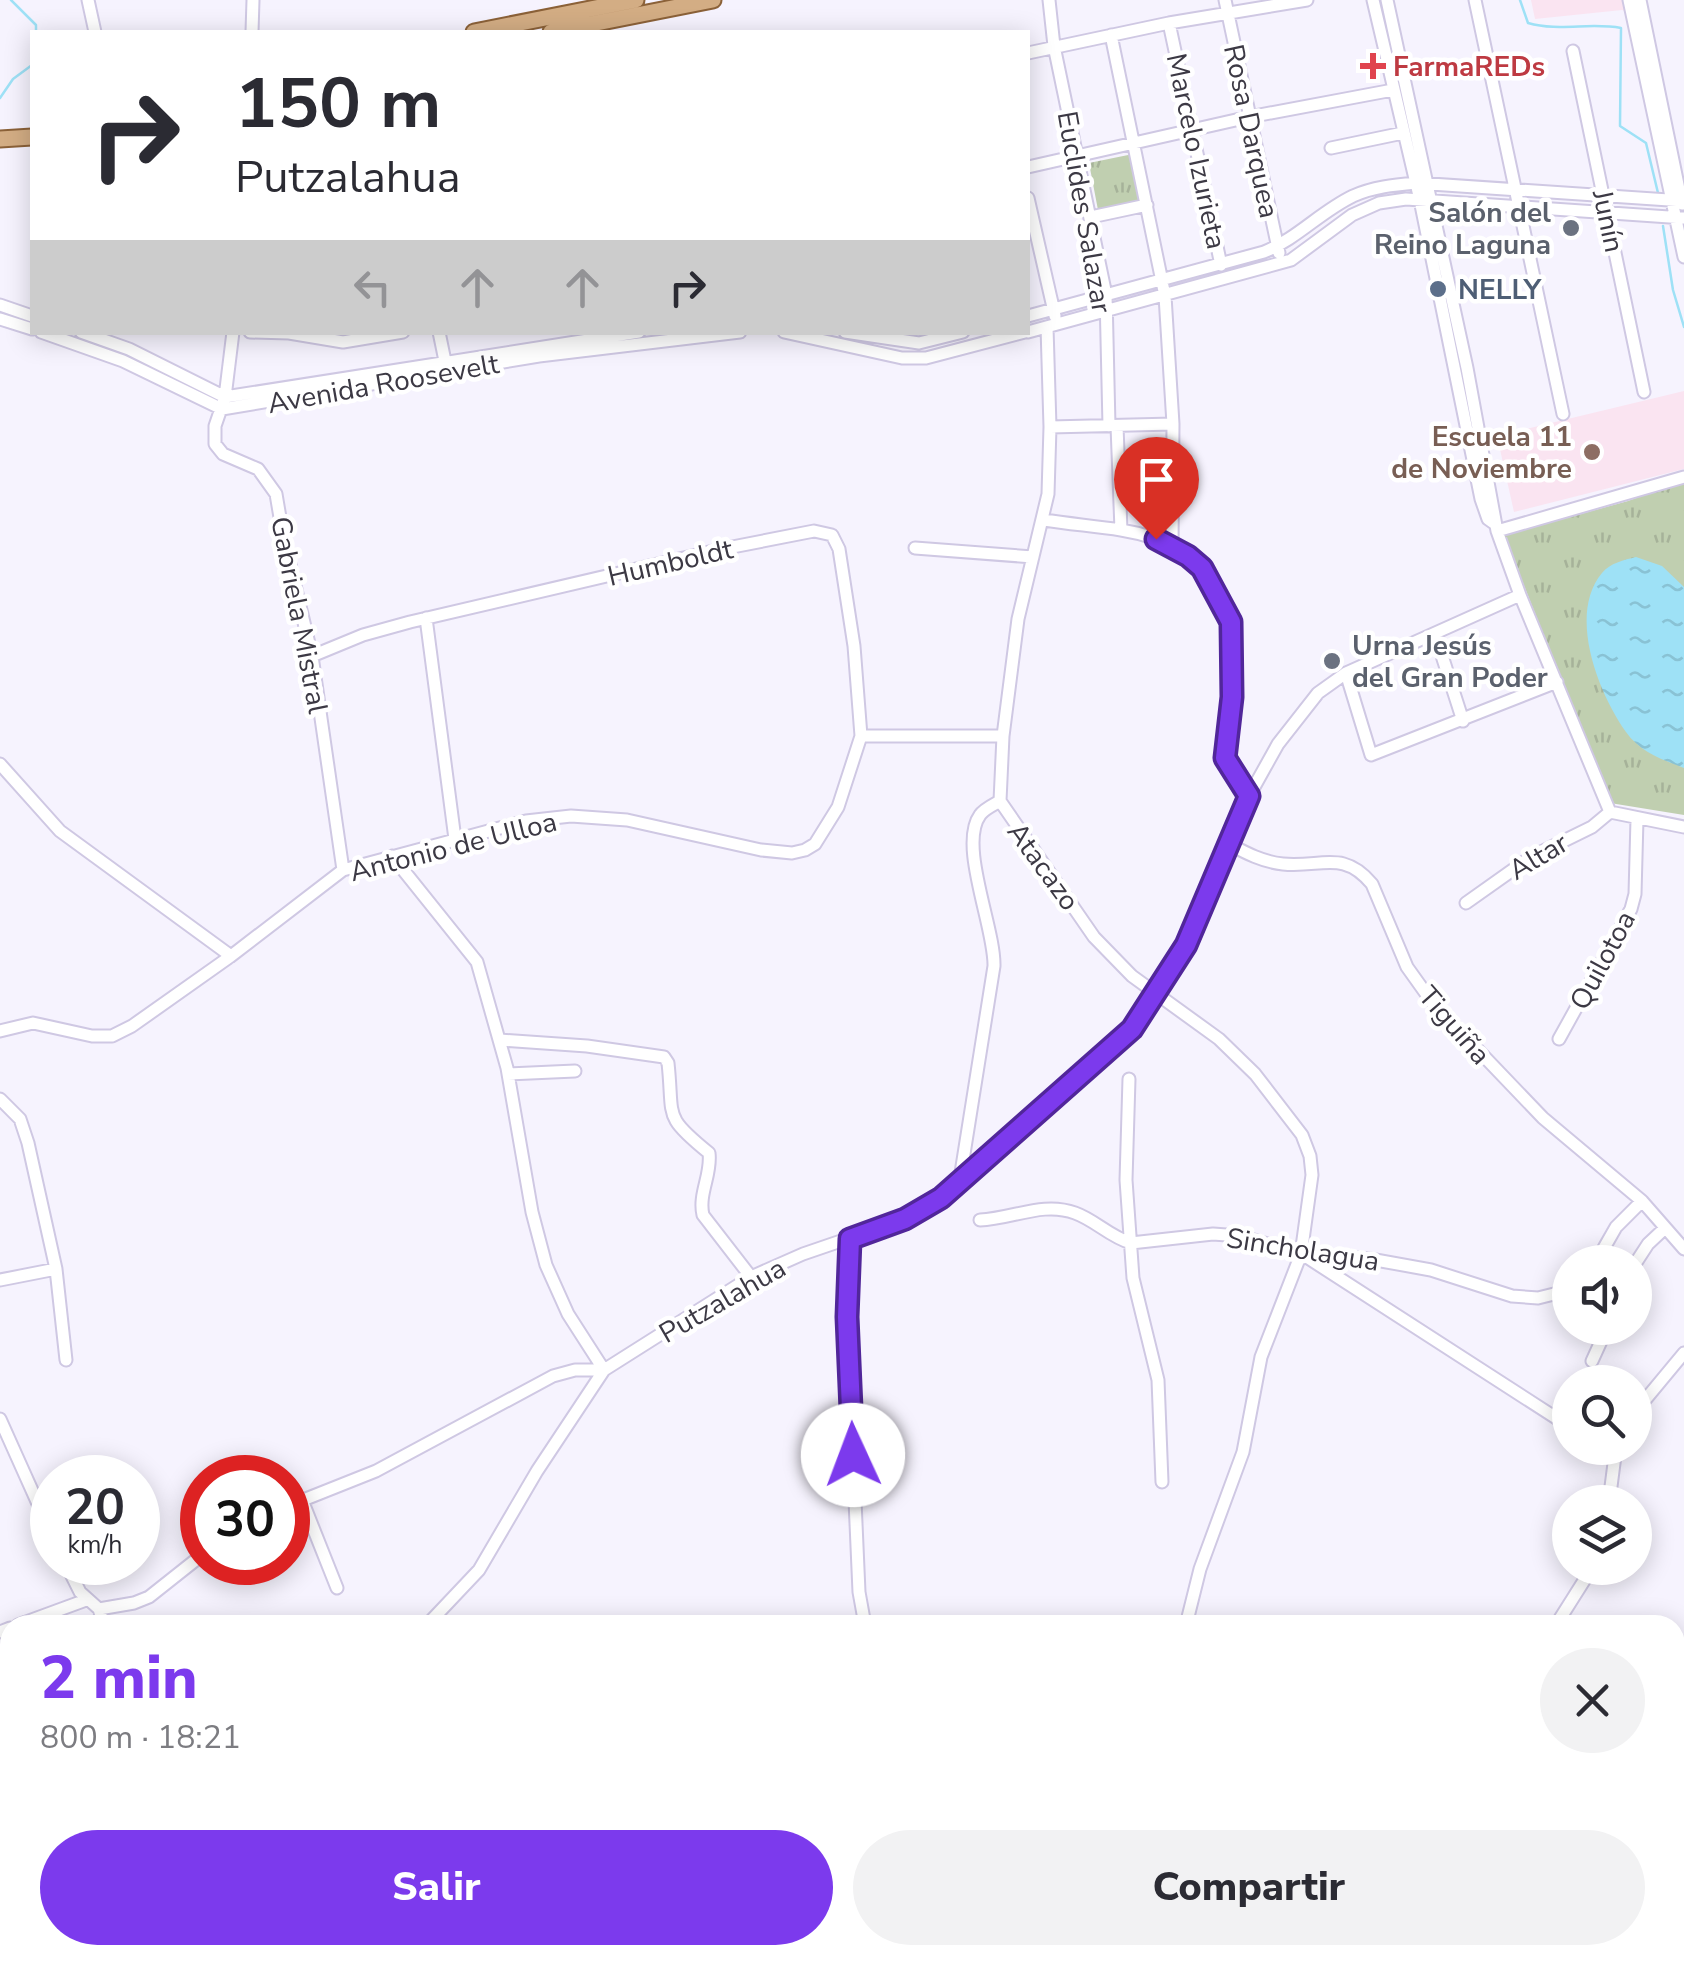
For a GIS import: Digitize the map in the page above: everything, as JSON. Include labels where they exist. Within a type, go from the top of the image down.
[{"type":"main road","points":[[496,30],[540,26],[636,0]]},
{"type":"main road","points":[[561,30],[713,0]]},
{"type":"main road","points":[[7,138],[30,128]]},
{"type":"street","points":[[88,0],[95,30]]},
{"type":"street","points":[[252,30],[253,0]]},
{"type":"street","name":"Euclides Salazar","points":[[1049,0],[1054,46],[1106,295],[1120,530]]},
{"type":"street","points":[[1030,52],[1169,23],[1226,6],[1307,0]]},
{"type":"street","points":[[1373,0],[1404,133],[1422,184]]},
{"type":"street","points":[[1387,0],[1422,184],[1482,444],[1496,527],[1520,595],[1610,812],[1684,827]]},
{"type":"street","points":[[1475,0],[1563,414]]},
{"type":"street","points":[[1629,0],[1680,208],[1684,257]]},
{"type":"street","points":[[1640,0],[1642,41]]},
{"type":"street","name":"Rosa Darquea","points":[[1226,6],[1281,262]]},
{"type":"street","name":"Marcelo Izurieta","points":[[1169,23],[1221,262],[1220,280]]},
{"type":"street","points":[[1111,35],[1165,296],[1173,424],[1172,548]]},
{"type":"street","name":"Junín","points":[[1573,51],[1644,392]]},
{"type":"street","points":[[1030,166],[1394,90]]},
{"type":"street","points":[[1331,148],[1404,133]]},
{"type":"street","points":[[1030,316],[1289,242],[1320,216],[1353,196],[1384,186],[1422,184],[1646,199],[1680,208]]},
{"type":"street","points":[[1646,199],[1647,215]]},
{"type":"street","points":[[1030,331],[1291,260],[1352,215],[1380,203],[1426,200],[1647,215],[1680,208]]},
{"type":"street","points":[[1090,216],[1146,205]]},
{"type":"street","name":"Atacazo","points":[[1030,207],[1053,310],[1050,428],[1044,520],[1018,619],[1003,736],[1000,801],[1094,937],[1132,976],[1219,1039],[1256,1074],[1302,1135],[1310,1156],[1312,1175],[1301,1254],[1260,1357],[1243,1452],[1200,1569],[1188,1615]]},
{"type":"street","points":[[0,305],[30,315]]},
{"type":"street","points":[[0,318],[30,329]]},
{"type":"street","points":[[49,335],[224,403]]},
{"type":"street","name":"Avenida Roosevelt","points":[[88,335],[128,349],[224,403],[539,356],[715,335]]},
{"type":"street","name":"Gabriela Mistral","points":[[233,335],[215,444],[224,454],[258,469],[276,494],[282,535],[312,656],[343,870]]},
{"type":"street","points":[[301,335],[344,342],[385,335]]},
{"type":"street","points":[[440,335],[445,361]]},
{"type":"street","name":"Avenida Roosevelt","points":[[224,403],[606,335]]},
{"type":"street","points":[[798,335],[902,358],[926,358],[1014,335]]},
{"type":"street","points":[[865,335],[919,343],[951,335]]},
{"type":"street","points":[[1050,428],[1173,424]]},
{"type":"street","points":[[1496,527],[1684,477]]},
{"type":"street","points":[[1044,520],[1156,539],[1202,568],[1231,622],[1232,697],[1225,758],[1249,796]]},
{"type":"street","name":"Humboldt","points":[[312,656],[363,635],[426,618],[814,531],[832,535],[839,548],[854,646],[861,736]]},
{"type":"street","points":[[914,548],[1033,557]]},
{"type":"street","name":"Putzalahua","points":[[436,1615],[479,1570],[536,1470],[604,1370],[751,1278],[802,1254],[905,1219],[941,1198],[1132,1029],[1186,945],[1249,796],[1278,744],[1318,693],[1346,673],[1520,595]]},
{"type":"street","points":[[426,618],[455,839]]},
{"type":"street","points":[[1435,634],[1462,721]]},
{"type":"street","points":[[1346,673],[1371,755],[1557,682]]},
{"type":"street","points":[[861,736],[1003,736]]},
{"type":"street","name":"Antonio de Ulloa","points":[[0,1031],[33,1023],[92,1036],[112,1036],[231,956],[343,870],[526,821],[571,816],[627,820],[761,850],[804,850],[814,844],[838,807],[861,736]]},
{"type":"street","points":[[0,764],[60,831],[231,956]]},
{"type":"street","points":[[960,1179],[994,966],[993,938],[976,868],[974,834],[980,814],[1000,801]]},
{"type":"street","name":"Altar","points":[[1466,903],[1531,856],[1592,827],[1610,812]]},
{"type":"street","name":"Quilotoa","points":[[1559,1039],[1631,909],[1636,894],[1637,819]]},
{"type":"street","name":"Tiguiña","points":[[1229,844],[1272,862],[1352,864],[1363,873],[1372,884],[1408,967],[1432,1002],[1543,1118],[1642,1201],[1684,1249]]},
{"type":"street","points":[[392,856],[465,942],[477,962],[508,1074],[532,1212],[546,1265],[568,1314],[604,1370]]},
{"type":"street","points":[[500,1040],[587,1046],[664,1057],[675,1124],[710,1153],[700,1204],[703,1216],[751,1278]]},
{"type":"street","points":[[508,1074],[575,1072]]},
{"type":"street","points":[[1129,1079],[1125,1139],[1130,1243],[1133,1278],[1158,1380],[1162,1482]]},
{"type":"street","points":[[0,1099],[20,1119],[24,1131],[56,1270],[66,1360]]},
{"type":"street","points":[[1606,1245],[1616,1227],[1642,1201]]},
{"type":"street","points":[[980,1220],[1046,1209],[1070,1211],[1130,1243]]},
{"type":"street","points":[[1647,1245],[1664,1229]]},
{"type":"street","name":"Sincholagua","points":[[1130,1243],[1214,1234],[1240,1236],[1301,1254],[1370,1259],[1431,1270],[1512,1296],[1552,1294]]},
{"type":"street","points":[[850,1239],[847,1317],[863,1615]]},
{"type":"street","points":[[1301,1254],[1552,1415]]},
{"type":"street","points":[[0,1280],[56,1270]]},
{"type":"street","points":[[1592,1361],[1599,1345]]},
{"type":"street","points":[[1652,1392],[1684,1353]]},
{"type":"street","points":[[310,1497],[406,1456],[552,1376],[575,1370],[604,1370]]},
{"type":"street","points":[[0,1419],[30,1486]]},
{"type":"street","points":[[310,1520],[337,1588]]},
{"type":"street","points":[[99,1609],[134,1604],[180,1572]]},
{"type":"street","points":[[78,1585],[101,1615]]},
{"type":"street","points":[[1562,1615],[1581,1585]]},
{"type":"street","points":[[45,1615],[86,1600]]},
{"type":"shaded area","points":[[1531,0],[1626,0],[1628,12],[1535,19]]},
{"type":"shaded area","name":"Escuela 11 de Noviembre","points":[[1684,391],[1684,469],[1514,512],[1497,436]]},
{"type":"green space","points":[[1133,154],[1142,201],[1098,210],[1089,163]]},
{"type":"green space","points":[[1684,480],[1684,815],[1610,803],[1504,535],[1628,501]]},
{"type":"water","points":[[1636,557],[1662,566],[1684,587],[1684,768],[1652,755],[1632,739],[1606,697],[1591,654],[1587,610],[1592,590],[1609,567]]},
{"type":"waterway","points":[[11,0],[36,25],[36,30]]},
{"type":"waterway","points":[[1520,0],[1528,23],[1621,28],[1620,126],[1646,143],[1658,193]]},
{"type":"waterway","points":[[0,98],[13,79],[30,66]]},
{"type":"waterway","points":[[1663,226],[1673,290],[1684,327]]},
{"type":"place","name":"FarmaREDs","points":[[1373,66]]},
{"type":"place","name":"Salón del Reino Laguna","points":[[1571,228]]},
{"type":"place","name":"NELLY","points":[[1438,289]]},
{"type":"place","name":"Escuela 11 de Noviembre","points":[[1592,452]]},
{"type":"place","name":"Urna Jesús del Gran Poder","points":[[1332,661]]},
{"type":"route","points":[[853,1455],[847,1317],[850,1239],[905,1219],[941,1198],[1132,1029],[1186,945],[1249,796],[1225,758],[1232,697],[1231,622],[1202,568],[1156,539]]}]
